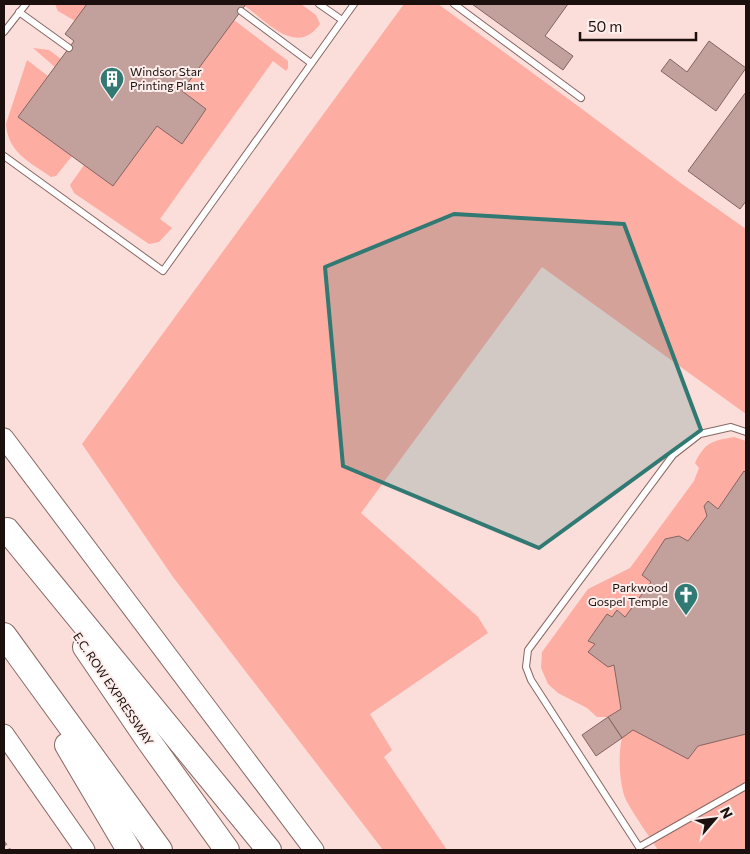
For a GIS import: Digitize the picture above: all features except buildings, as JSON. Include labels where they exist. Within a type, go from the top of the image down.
[{"type":"highway","name":"E.C. ROW EXPRESSWAY","points":[[6,527],[148,740],[227,850]]},
{"type":"highway","points":[[6,527],[269,850]]},
{"type":"highway","points":[[4,637],[129,850]]},
{"type":"highway","points":[[4,637],[160,850]]},
{"type":"main road","points":[[4,438],[314,850]]},
{"type":"main road","points":[[4,734],[85,850]]},
{"type":"lane","points":[[4,32],[26,4]]},
{"type":"lane","points":[[319,4],[342,20]]},
{"type":"lane","points":[[4,156],[163,271],[354,4]]},
{"type":"lane","points":[[454,4],[581,98]]},
{"type":"lane","points":[[241,11],[311,63]]},
{"type":"lane","points":[[19,12],[69,48]]},
{"type":"lane","points":[[746,432],[731,427],[700,434],[673,455],[528,650],[526,667],[531,680],[639,847],[746,786]]},
{"type":"path","points":[[4,842],[10,850]]},
{"type":"highlighted area","points":[[454,214],[624,224],[701,430],[539,548],[343,466],[325,267]]},
{"type":"shaded area","points":[[55,4],[87,4],[75,21],[58,11]]},
{"type":"shaded area","points":[[246,4],[301,4],[316,15],[320,24],[311,33],[302,37],[292,37],[272,27],[245,6]]},
{"type":"shaded area","points":[[404,4],[438,4],[746,229],[746,414],[542,267],[361,513],[478,617],[488,633],[370,714],[392,750],[384,757],[447,850],[383,850],[173,577],[82,444]]},
{"type":"shaded area","points":[[234,20],[288,61],[288,68],[286,71],[273,61],[160,219],[172,228],[159,242],[149,244],[74,193],[70,185],[84,165],[113,186],[157,126],[182,143],[206,109],[182,91]]},
{"type":"shaded area","points":[[33,48],[49,50],[61,59],[55,67]]},
{"type":"shaded area","points":[[27,60],[48,76],[18,117],[72,156],[56,176],[51,177],[21,156],[8,134],[6,124]]},
{"type":"shaded area","points":[[734,437],[746,441],[746,473],[744,472],[718,509],[708,501],[704,506],[707,516],[688,541],[679,536],[665,539],[642,575],[651,582],[625,617],[618,610],[612,617],[607,615],[588,640],[595,644],[589,652],[614,665],[621,709],[608,717],[597,717],[587,708],[558,693],[548,684],[541,668],[542,652],[588,589],[630,568],[694,481],[699,468],[695,463],[702,451],[715,441]]},
{"type":"shaded area","points":[[633,730],[688,759],[698,746],[746,734],[746,850],[658,850],[626,800],[622,786],[620,760],[622,738]]},
{"type":"place","name":"Windsor Star Printing Plant","points":[[112,100]]},
{"type":"place","name":"Parkwood Gospel Temple","points":[[686,616]]}]
